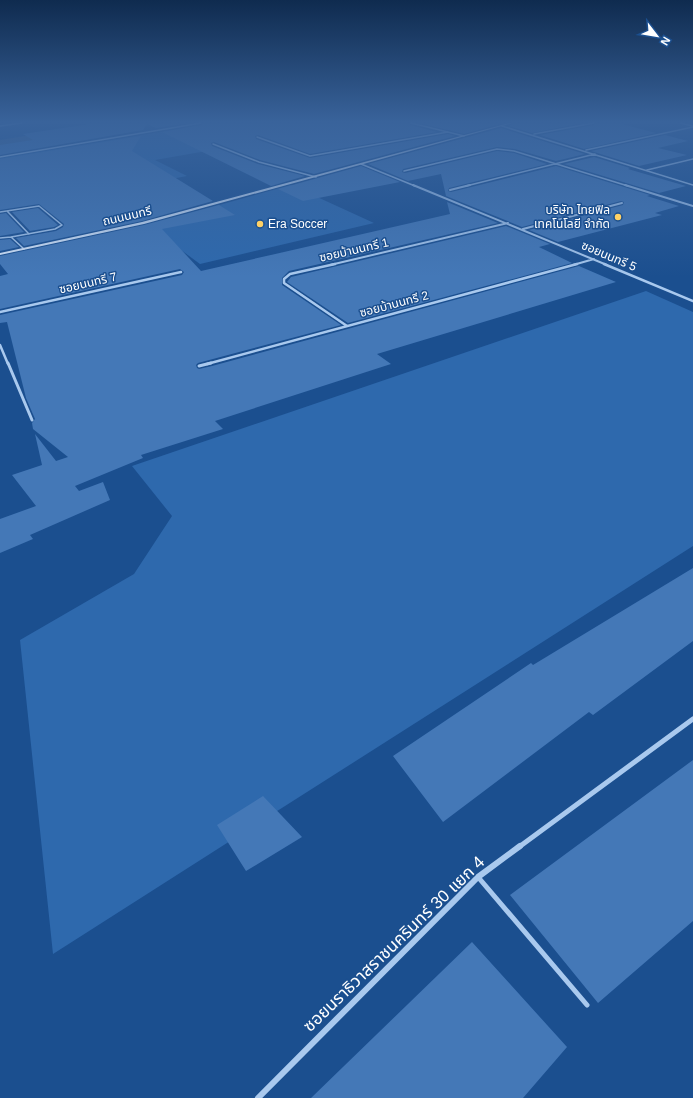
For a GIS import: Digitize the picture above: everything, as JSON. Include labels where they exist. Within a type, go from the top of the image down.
[{"type":"street","points":[[306,174],[316,177]]},
{"type":"street","name":"ถนนนนทรี","points":[[0,254],[143,223],[326,174]]},
{"type":"street","name":"ซอยนนทรี 5","points":[[387,174],[508,223],[693,301]]},
{"type":"street","points":[[450,190],[511,174]]},
{"type":"street","points":[[591,174],[693,206]]},
{"type":"street","points":[[660,174],[693,185]]},
{"type":"street","points":[[522,229],[622,203]]},
{"type":"street","name":"ซอยบ้านนทรี 1","points":[[347,326],[287,286],[284,279],[290,274],[508,223]]},
{"type":"street","name":"ซอยบ้านนทรี 2","points":[[199,366],[594,259]]},
{"type":"street","name":"ซอยนนทรี 7","points":[[0,312],[181,272]]},
{"type":"street","points":[[0,345],[32,420]]},
{"type":"street","name":"ซอยนราธิวาสราชนครินทร์ 30 แยก 4","points":[[258,1098],[478,877],[693,719]]},
{"type":"lane","points":[[0,212],[41,206],[62,225],[55,229],[11,238],[0,238]]},
{"type":"lane","points":[[7,211],[29,234]]},
{"type":"lane","points":[[11,238],[24,249]]},
{"type":"lane","points":[[478,877],[588,1005]]},
{"type":"shaded area","points":[[69,174],[183,174],[187,176],[135,186]]},
{"type":"shaded area","name":"Era Soccer","points":[[291,185],[374,223],[200,264],[147,225]]},
{"type":"shaded area","points":[[646,291],[693,312],[693,546],[53,954],[20,640],[134,574],[172,516],[132,466]]},
{"type":"building","points":[[0,174],[170,174],[213,201],[142,221],[24,246],[16,238],[56,231],[63,227],[64,224],[39,204],[0,210]]},
{"type":"building","points":[[247,174],[298,174],[305,176],[271,186]]},
{"type":"building","points":[[331,174],[381,174],[400,182],[303,201],[278,189]]},
{"type":"building","points":[[392,174],[440,174],[408,181]]},
{"type":"building","points":[[441,174],[505,174],[449,188],[448,191],[451,192],[523,174],[583,174],[650,195],[647,196],[679,206],[655,213],[662,215],[558,242],[529,230],[623,205],[624,202],[621,201],[522,227],[446,196]]},
{"type":"building","points":[[598,174],[646,174],[686,186],[659,193]]},
{"type":"building","points":[[447,202],[498,223],[289,271],[282,278],[282,285],[341,325],[198,363],[196,365],[197,368],[199,369],[212,366],[579,266],[616,282],[377,354],[391,364],[215,421],[223,429],[141,455],[143,458],[75,486],[79,491],[103,482],[110,500],[30,535],[33,539],[0,553],[0,519],[36,506],[12,475],[42,465],[35,434],[56,461],[68,457],[33,429],[32,423],[35,419],[26,398],[7,322],[0,323],[0,315],[182,275],[184,272],[180,269],[0,309],[0,276],[8,274],[0,264],[0,256],[144,225],[219,205],[235,215],[162,229],[201,271],[450,214]]},
{"type":"building","points":[[38,208],[58,225],[30,231],[12,212]]},
{"type":"building","points":[[6,213],[24,232],[0,236],[0,214]]},
{"type":"building","points":[[506,226],[550,244],[539,247],[572,263],[348,323],[287,282],[291,277]]},
{"type":"building","points":[[10,239],[19,247],[0,251],[0,240]]},
{"type":"building","points":[[693,568],[693,641],[593,715],[589,712],[443,822],[393,756],[531,663],[533,665]]},
{"type":"building","points":[[693,760],[693,921],[598,1003],[510,895]]},
{"type":"building","points":[[263,796],[302,837],[246,871],[217,825]]},
{"type":"building","points":[[472,942],[567,1047],[523,1098],[311,1098]]},
{"type":"place","name":"บริษัท ไทยฟิล เทคโนโลยี จำกัด","points":[[618,217]]},
{"type":"place","name":"Era Soccer","points":[[260,224]]}]
